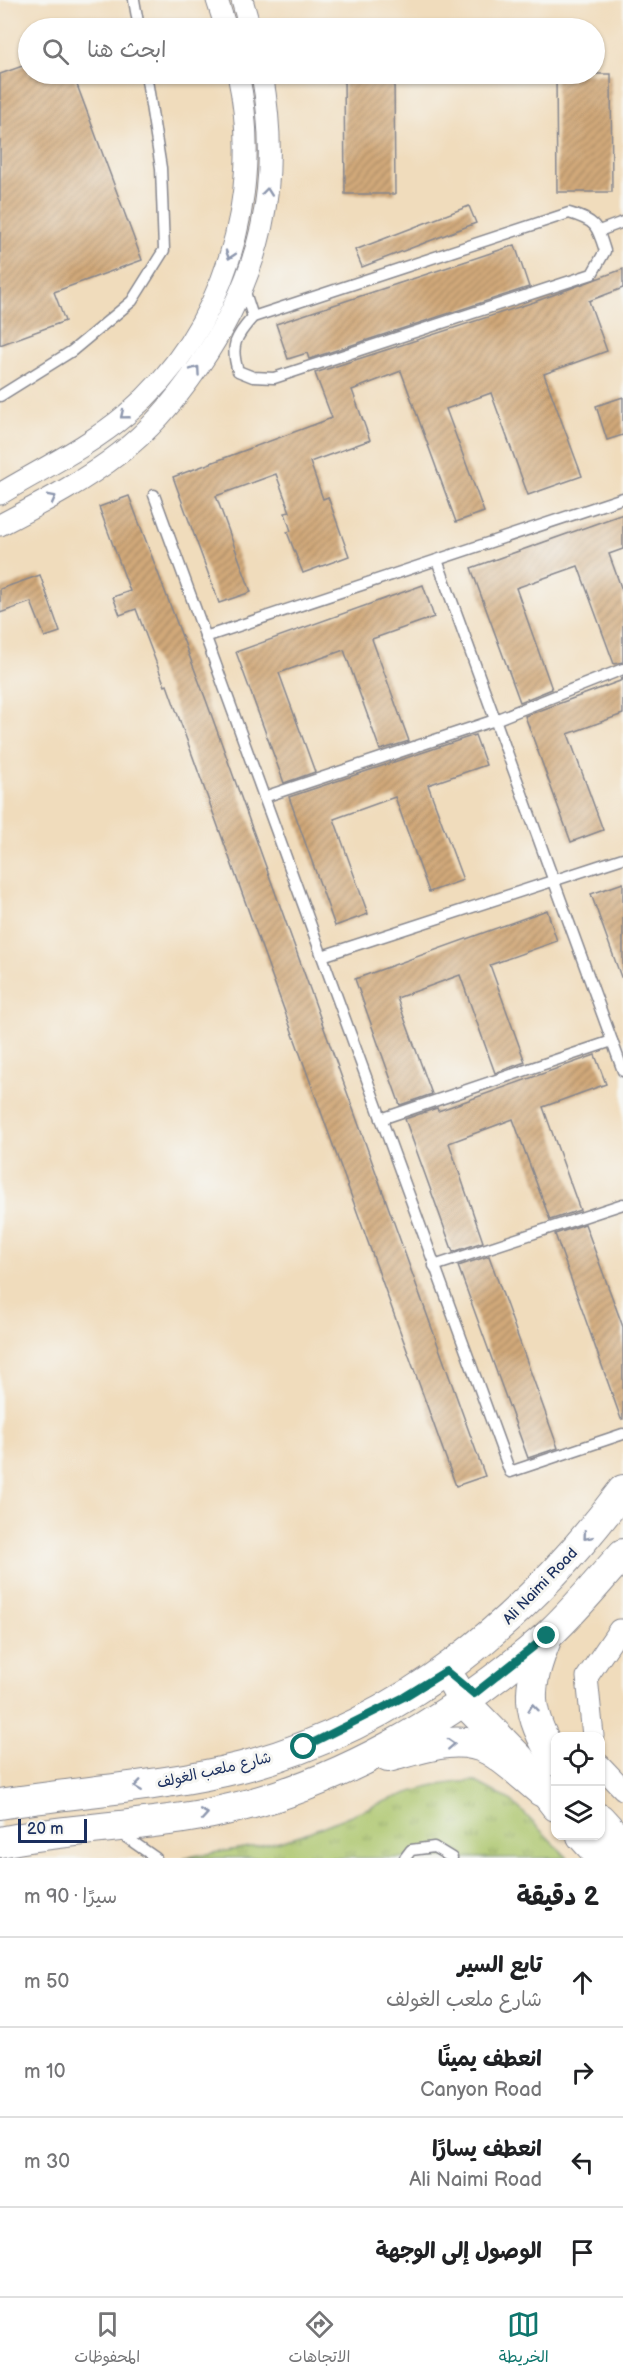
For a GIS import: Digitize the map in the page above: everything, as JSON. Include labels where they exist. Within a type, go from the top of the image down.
[{"type":"main road","name":"Ali Naimi Road","points":[[446,1671],[527,1602],[566,1561],[623,1490]]},
{"type":"main road","points":[[0,1842],[113,1828],[214,1812],[312,1784],[353,1766],[469,1698],[547,1636],[623,1554]]},
{"type":"main road","points":[[547,1636],[531,1679],[531,1697],[534,1718],[540,1735],[551,1754]]},
{"type":"main road","points":[[446,1671],[469,1698],[527,1750],[551,1790]]},
{"type":"main road","name":"شارع ملعب الغولف","points":[[0,1804],[180,1780],[242,1767],[323,1738],[404,1697],[446,1671]]},
{"type":"main road","points":[[353,1766],[435,1745],[475,1744],[490,1750],[551,1790]]},
{"type":"main road","points":[[605,1824],[623,1844]]},
{"type":"main road","points":[[586,1840],[602,1858]]},
{"type":"street","points":[[217,0],[223,18]]},
{"type":"street","points":[[242,0],[247,18]]},
{"type":"street","points":[[0,494],[76,452],[126,414],[157,385],[188,346],[207,313],[223,277],[237,234],[245,190],[248,152],[244,101],[240,84]]},
{"type":"street","points":[[0,525],[71,488],[122,452],[164,414],[223,330],[244,288],[258,247],[268,193],[270,144],[262,84]]},
{"type":"street","points":[[592,1732],[587,1677],[619,1630],[623,1630]]},
{"type":"street","points":[[605,1770],[623,1789]]},
{"type":"lane","points":[[134,0],[137,18]]},
{"type":"lane","points":[[0,396],[72,351],[132,300],[165,250],[161,168],[148,84]]},
{"type":"lane","points":[[570,213],[588,218],[599,231],[606,251],[592,273],[274,378],[253,377],[238,371],[233,353],[238,334],[253,317],[570,213]]},
{"type":"lane","points":[[599,231],[623,222]]},
{"type":"lane","points":[[244,288],[253,317]]},
{"type":"lane","points":[[153,495],[510,1472],[623,1434]]},
{"type":"lane","points":[[205,637],[623,498]]},
{"type":"lane","points":[[436,560],[623,1071]]},
{"type":"lane","points":[[264,797],[495,720],[623,669]]},
{"type":"lane","points":[[322,956],[623,858]]},
{"type":"lane","points":[[381,1119],[612,1041]]},
{"type":"lane","points":[[435,1266],[623,1204]]},
{"type":"lane","points":[[113,1828],[156,1858]]},
{"type":"lane","points":[[405,1858],[411,1850],[434,1847],[452,1858]]},
{"type":"green space","points":[[474,1781],[512,1801],[568,1858],[183,1858],[286,1839],[428,1787]]},
{"type":"building","points":[[18,68],[18,84],[77,84],[142,260],[54,292],[65,321],[0,345],[0,74]]},
{"type":"building","points":[[605,74],[611,74],[612,192],[557,192],[556,84],[605,84]]},
{"type":"building","points":[[344,84],[394,84],[395,194],[345,194]]},
{"type":"building","points":[[469,206],[476,223],[362,267],[355,250]]},
{"type":"building","points":[[515,245],[529,287],[309,359],[307,353],[288,359],[276,324]]},
{"type":"building","points":[[623,269],[623,288],[589,301],[607,351],[544,374],[582,476],[528,495],[491,393],[446,409],[484,512],[456,522],[401,371],[352,390],[370,440],[310,462],[323,499],[328,497],[349,556],[303,573],[287,532],[291,531],[285,513],[290,512],[276,474],[216,496],[251,592],[219,603],[173,477],[332,418],[315,373],[534,302]]},
{"type":"building","points":[[623,397],[623,435],[607,440],[596,406]]},
{"type":"building","points":[[129,496],[206,700],[485,1476],[456,1486],[167,685],[165,686],[136,609],[120,615],[113,597],[130,591],[99,507]]},
{"type":"building","points":[[623,514],[623,549],[609,554],[623,593],[623,662],[614,664],[578,566],[516,588],[552,689],[520,702],[471,568]]},
{"type":"building","points":[[40,575],[60,632],[45,637],[31,602],[0,613],[0,589]]},
{"type":"building","points":[[423,585],[434,617],[372,639],[409,741],[380,750],[344,650],[279,673],[315,772],[284,783],[236,652]]},
{"type":"building","points":[[623,677],[623,714],[568,734],[603,830],[571,842],[525,716],[620,681]]},
{"type":"building","points":[[475,735],[486,765],[428,785],[463,880],[429,892],[395,797],[334,819],[368,914],[335,926],[289,797]]},
{"type":"building","points":[[623,883],[623,976],[621,977],[591,894]]},
{"type":"building","points":[[547,910],[557,941],[490,965],[525,1062],[495,1073],[460,975],[397,998],[432,1094],[400,1105],[355,979]]},
{"type":"building","points":[[595,1055],[606,1084],[543,1107],[580,1210],[550,1220],[513,1119],[449,1143],[483,1242],[453,1252],[405,1119],[437,1108],[438,1111]]},
{"type":"building","points":[[585,1224],[623,1327],[623,1419],[621,1419],[555,1234]]},
{"type":"building","points":[[489,1256],[558,1448],[528,1458],[458,1266]]},
{"type":"route","points":[[304,1747],[404,1697],[446,1671],[474,1694],[547,1636]]}]
